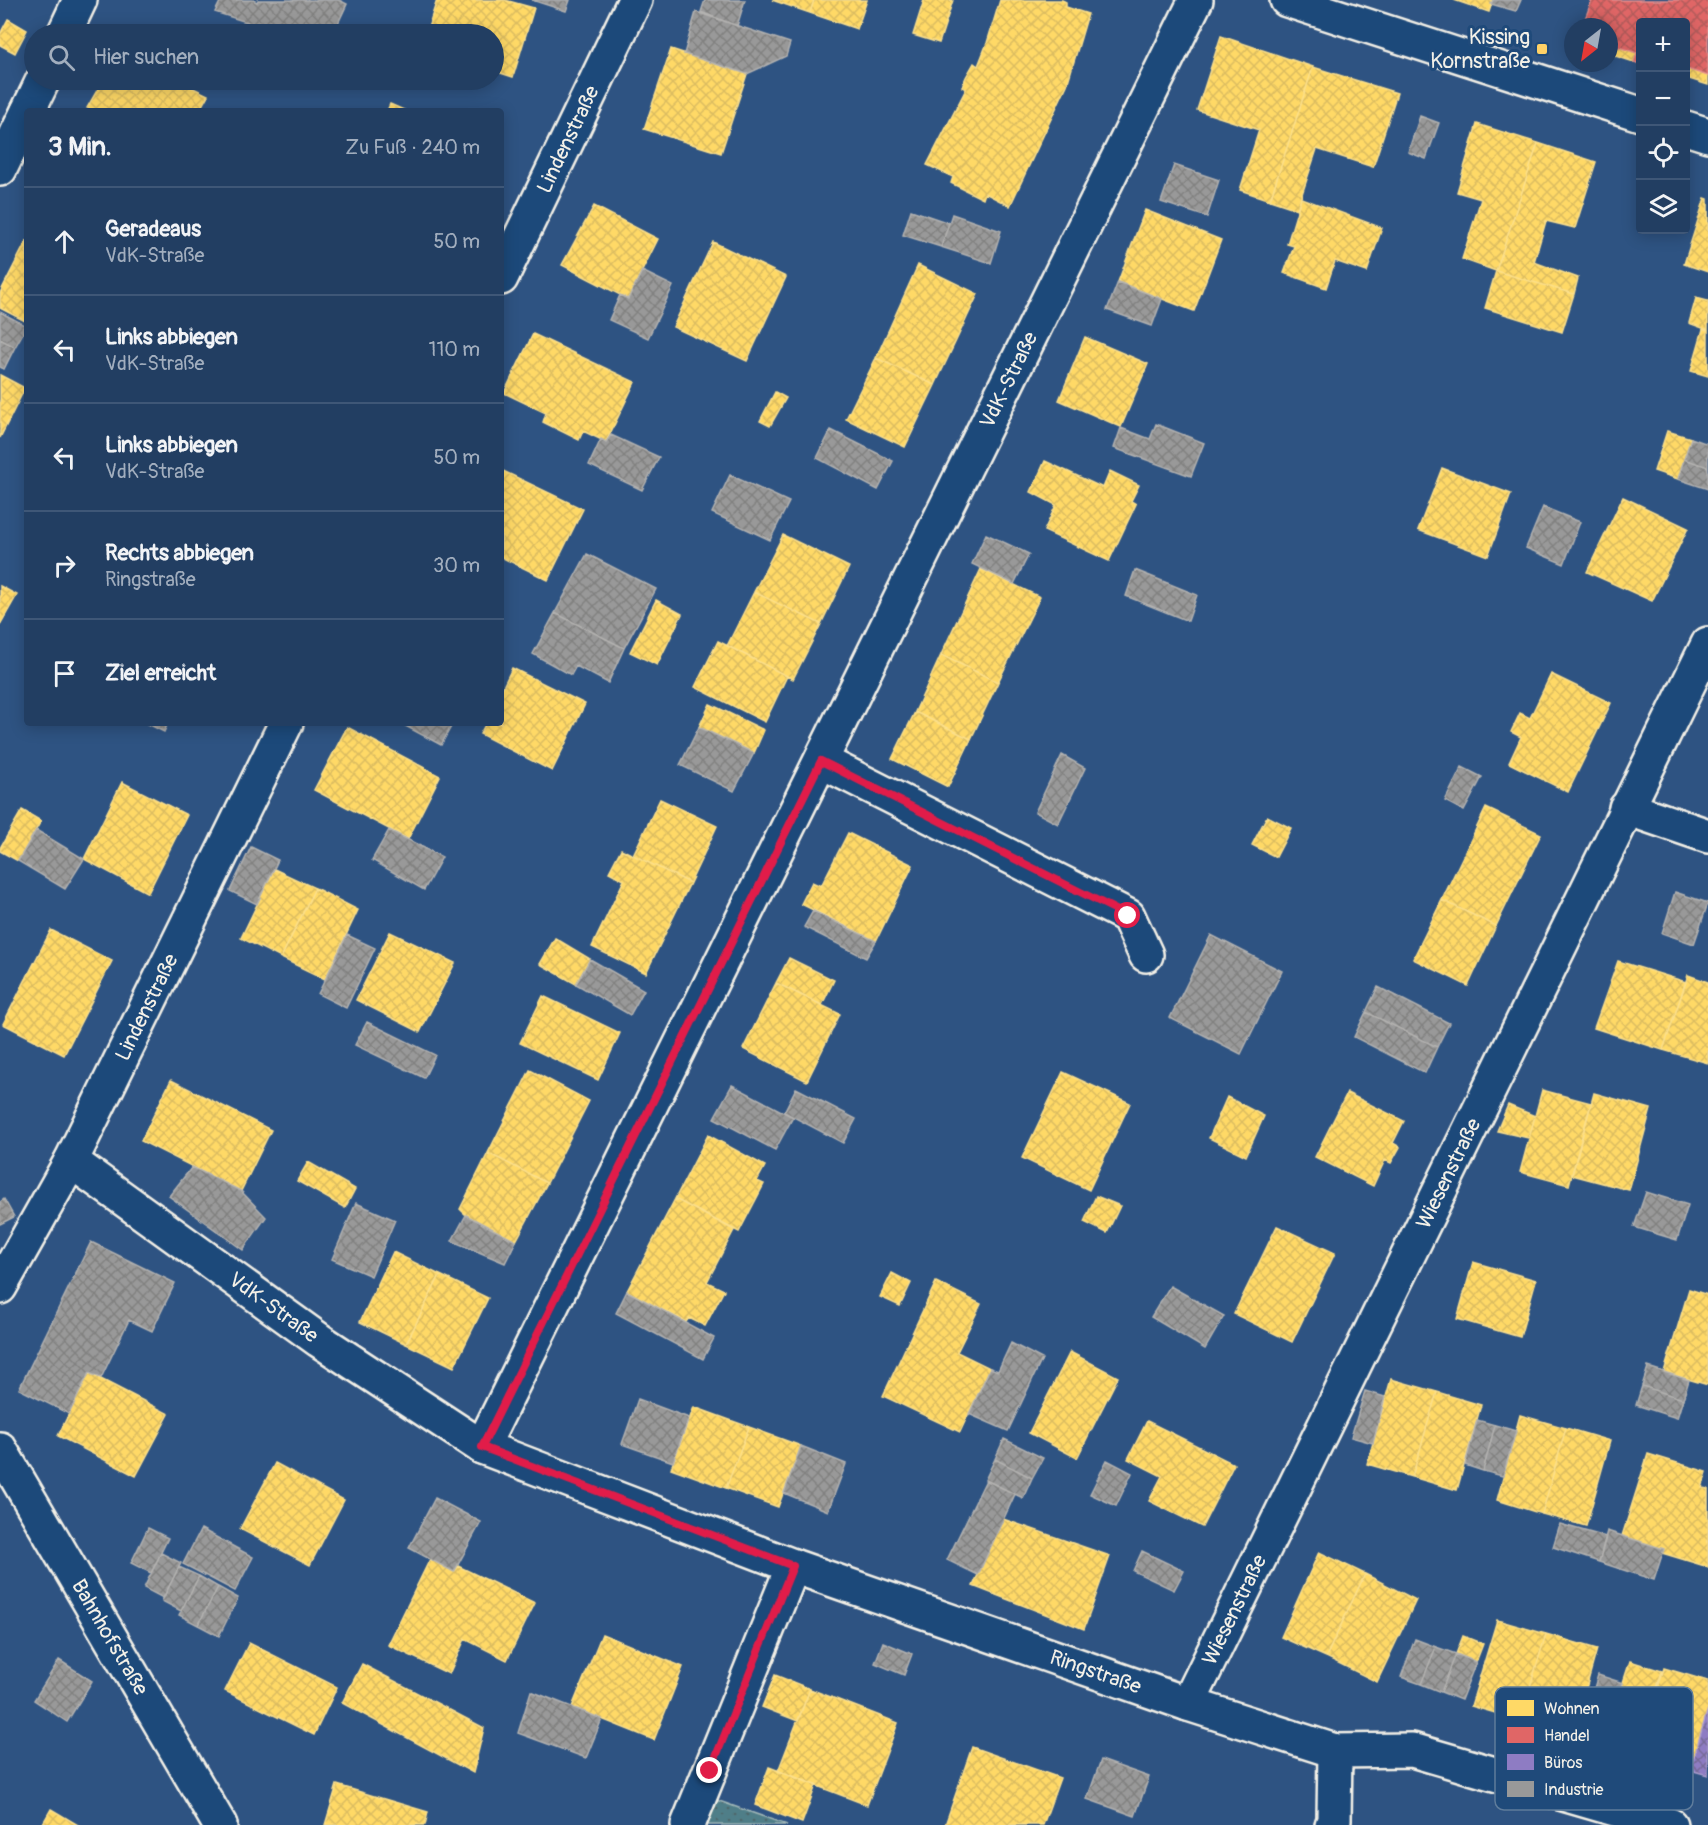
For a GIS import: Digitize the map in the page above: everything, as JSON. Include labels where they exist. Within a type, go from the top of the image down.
[{"type":"street","points":[[69,24],[80,0]]},
{"type":"street","name":"Lindenstraße","points":[[504,272],[635,0]]},
{"type":"street","name":"VdK-Straße","points":[[482,1447],[1196,0]]},
{"type":"street","points":[[1287,0],[1636,112]]},
{"type":"street","points":[[29,108],[37,90]]},
{"type":"street","points":[[0,169],[24,118]]},
{"type":"street","points":[[1690,129],[1708,135]]},
{"type":"street","name":"Wiesenstraße","points":[[1188,1704],[1708,644]]},
{"type":"street","name":"Lindenstraße","points":[[0,1287],[70,1161],[285,726]]},
{"type":"street","points":[[821,761],[1128,916],[1146,955]]},
{"type":"street","points":[[1626,808],[1708,836]]},
{"type":"street","name":"VdK-Straße","points":[[70,1161],[319,1340],[482,1447],[793,1566]]},
{"type":"street","name":"Bahnhofstraße","points":[[0,1449],[220,1825]]},
{"type":"street","points":[[688,1825],[793,1566]]},
{"type":"street","name":"Ringstraße","points":[[793,1566],[1188,1704],[1335,1751],[1412,1750],[1495,1774]]},
{"type":"street","points":[[1332,1825],[1335,1751]]},
{"type":"street","name":"Ringstraße","points":[[1618,1810],[1670,1825]]},
{"type":"green space","points":[[705,1796],[787,1825],[693,1825]]},
{"type":"building: Wohnen","points":[[437,0],[505,0],[534,8],[513,77],[504,74],[504,24],[429,24]]},
{"type":"building: Wohnen","points":[[772,0],[814,0],[810,13]]},
{"type":"building: Wohnen","points":[[814,0],[867,0],[857,29],[810,13]]},
{"type":"building: Wohnen","points":[[924,0],[953,0],[939,43],[913,35]]},
{"type":"building: Wohnen","points":[[1000,0],[1062,0],[1066,2],[1066,7],[1088,14],[1067,85],[1010,206],[985,193],[983,199],[951,183],[953,177],[927,165],[966,89],[962,87],[966,77],[974,63],[978,66]]},
{"type":"building: Wohnen","points":[[1454,0],[1493,0],[1489,12]]},
{"type":"building: Wohnen","points":[[8,19],[24,28],[24,36],[15,53],[0,45],[0,34]]},
{"type":"building: Wohnen","points":[[1221,36],[1313,67],[1270,200],[1240,190],[1259,130],[1197,110]]},
{"type":"building: Wohnen","points":[[1618,47],[1636,53],[1634,62],[1618,57]]},
{"type":"building: Wohnen","points":[[671,49],[747,74],[721,153],[644,129]]},
{"type":"building: Wohnen","points":[[1313,67],[1397,93],[1373,167],[1317,149],[1297,209],[1270,200]]},
{"type":"building: Wohnen","points":[[1690,70],[1708,76],[1708,85],[1690,79]]},
{"type":"building: Wohnen","points":[[97,90],[198,90],[208,95],[201,108],[87,108]]},
{"type":"building: Wohnen","points":[[1477,124],[1538,143],[1496,271],[1462,259],[1481,199],[1457,192]]},
{"type":"building: Wohnen","points":[[1538,143],[1596,162],[1575,228],[1546,221],[1534,262],[1578,278],[1574,294],[1496,271]]},
{"type":"building: Wohnen","points":[[1301,198],[1382,228],[1367,272],[1335,261],[1326,288],[1284,273],[1294,246],[1287,244]]},
{"type":"building: Wohnen","points":[[1705,198],[1708,199],[1708,272],[1684,264]]},
{"type":"building: Wohnen","points":[[594,206],[658,239],[628,299],[562,265]]},
{"type":"building: Wohnen","points":[[1145,210],[1221,240],[1194,311],[1118,282]]},
{"type":"building: Wohnen","points":[[713,242],[786,277],[747,361],[673,327]]},
{"type":"building: Wohnen","points":[[24,246],[24,320],[0,308],[0,293]]},
{"type":"building: Wohnen","points":[[918,265],[978,294],[935,385],[876,358]]},
{"type":"building: Wohnen","points":[[1496,271],[1574,294],[1562,332],[1485,308]]},
{"type":"building: Wohnen","points":[[1696,298],[1708,301],[1708,330],[1689,323]]},
{"type":"building: Wohnen","points":[[1703,329],[1708,330],[1708,376],[1691,371]]},
{"type":"building: Wohnen","points":[[533,334],[635,382],[606,442],[583,431],[579,440],[543,422],[546,413],[504,393]]},
{"type":"building: Wohnen","points":[[1085,337],[1148,364],[1121,427],[1059,400]]},
{"type":"building: Wohnen","points":[[876,358],[935,385],[905,447],[846,419]]},
{"type":"building: Wohnen","points":[[0,375],[24,387],[24,390],[0,438]]},
{"type":"building: Wohnen","points":[[775,392],[786,398],[770,426],[760,421]]},
{"type":"building: Wohnen","points":[[1667,431],[1691,438],[1678,479],[1654,471]]},
{"type":"building: Wohnen","points":[[1045,461],[1103,488],[1110,471],[1139,485],[1131,501],[1136,504],[1109,561],[1044,531],[1056,505],[1031,492]]},
{"type":"building: Wohnen","points":[[1442,468],[1511,494],[1488,556],[1418,530]]},
{"type":"building: Wohnen","points":[[504,471],[583,509],[548,580],[504,558]]},
{"type":"building: Wohnen","points":[[1623,497],[1688,528],[1652,601],[1587,572]]},
{"type":"building: Wohnen","points":[[783,535],[849,567],[821,624],[754,592]]},
{"type":"building: Wohnen","points":[[981,569],[1040,597],[998,682],[941,655]]},
{"type":"building: Wohnen","points":[[0,586],[17,595],[0,625]]},
{"type":"building: Wohnen","points":[[754,592],[821,624],[793,679],[727,646]]},
{"type":"building: Wohnen","points":[[656,600],[682,614],[657,665],[630,652]]},
{"type":"building: Wohnen","points":[[718,641],[787,676],[765,722],[695,687]]},
{"type":"building: Wohnen","points":[[941,655],[998,682],[971,739],[915,712]]},
{"type":"building: Wohnen","points":[[512,668],[585,704],[552,771],[480,734],[484,726],[504,726],[504,685]]},
{"type":"building: Wohnen","points":[[1551,674],[1611,703],[1568,792],[1509,763],[1521,737],[1511,732],[1520,713],[1530,718]]},
{"type":"building: Wohnen","points":[[710,704],[764,730],[754,753],[699,727]]},
{"type":"building: Wohnen","points":[[915,712],[971,739],[948,787],[892,759]]},
{"type":"building: Wohnen","points":[[347,727],[440,776],[408,839],[314,790]]},
{"type":"building: Wohnen","points":[[122,782],[187,815],[148,893],[84,859]]},
{"type":"building: Wohnen","points":[[660,799],[717,826],[690,883],[633,855]]},
{"type":"building: Wohnen","points":[[1486,808],[1541,834],[1496,926],[1442,900]]},
{"type":"building: Wohnen","points":[[22,810],[41,821],[18,861],[0,851],[0,848]]},
{"type":"building: Wohnen","points":[[1267,816],[1291,828],[1276,857],[1252,845]]},
{"type":"building: Wohnen","points":[[848,833],[913,865],[876,941],[801,904],[812,882],[821,886]]},
{"type":"building: Wohnen","points":[[621,849],[690,883],[646,973],[592,947],[624,880],[609,872]]},
{"type":"building: Wohnen","points":[[274,869],[315,888],[281,958],[241,938]]},
{"type":"building: Wohnen","points":[[315,888],[358,910],[325,979],[281,958]]},
{"type":"building: Wohnen","points":[[1442,900],[1496,926],[1468,986],[1413,959]]},
{"type":"building: Wohnen","points":[[51,930],[112,961],[64,1055],[3,1024]]},
{"type":"building: Wohnen","points":[[390,932],[455,963],[420,1032],[356,1000]]},
{"type":"building: Wohnen","points":[[555,938],[590,959],[576,984],[540,964]]},
{"type":"building: Wohnen","points":[[789,958],[834,980],[822,1005],[776,983]]},
{"type":"building: Wohnen","points":[[1618,961],[1686,982],[1663,1050],[1594,1028]]},
{"type":"building: Wohnen","points":[[1688,975],[1708,982],[1708,1063],[1663,1050]]},
{"type":"building: Wohnen","points":[[776,983],[840,1014],[807,1081],[743,1049]]},
{"type":"building: Wohnen","points":[[543,996],[620,1033],[598,1080],[520,1043]]},
{"type":"building: Wohnen","points":[[530,1070],[589,1101],[547,1183],[488,1153]]},
{"type":"building: Wohnen","points":[[1063,1072],[1130,1103],[1089,1190],[1022,1158]]},
{"type":"building: Wohnen","points":[[171,1080],[271,1130],[241,1191],[141,1141]]},
{"type":"building: Wohnen","points":[[1542,1090],[1591,1103],[1569,1185],[1520,1172]]},
{"type":"building: Wohnen","points":[[1347,1093],[1404,1121],[1393,1143],[1400,1147],[1391,1163],[1385,1160],[1373,1186],[1315,1157]]},
{"type":"building: Wohnen","points":[[1594,1093],[1651,1109],[1629,1190],[1572,1175]]},
{"type":"building: Wohnen","points":[[1227,1097],[1264,1116],[1246,1156],[1209,1138]]},
{"type":"building: Wohnen","points":[[1508,1105],[1535,1116],[1529,1138],[1497,1131]]},
{"type":"building: Wohnen","points":[[708,1135],[765,1166],[757,1181],[764,1184],[739,1232],[675,1199]]},
{"type":"building: Wohnen","points":[[488,1153],[547,1183],[516,1241],[466,1215],[460,1209]]},
{"type":"building: Wohnen","points":[[308,1162],[355,1189],[345,1208],[297,1181]]},
{"type":"building: Wohnen","points":[[1096,1196],[1120,1206],[1107,1233],[1084,1222]]},
{"type":"building: Wohnen","points":[[675,1199],[734,1230],[707,1282],[724,1290],[705,1326],[689,1318],[686,1322],[627,1291]]},
{"type":"building: Wohnen","points":[[1277,1226],[1335,1253],[1292,1342],[1234,1314]]},
{"type":"building: Wohnen","points":[[393,1252],[440,1275],[406,1344],[360,1322]]},
{"type":"building: Wohnen","points":[[1473,1262],[1536,1280],[1520,1337],[1457,1319]]},
{"type":"building: Wohnen","points":[[892,1273],[911,1283],[900,1306],[880,1297]]},
{"type":"building: Wohnen","points":[[440,1275],[488,1298],[454,1367],[406,1344]]},
{"type":"building: Wohnen","points":[[936,1282],[981,1304],[957,1352],[990,1368],[960,1432],[883,1396]]},
{"type":"building: Wohnen","points":[[1689,1289],[1708,1295],[1708,1385],[1664,1372]]},
{"type":"building: Wohnen","points":[[1070,1352],[1118,1377],[1077,1458],[1029,1433]]},
{"type":"building: Wohnen","points":[[89,1373],[169,1414],[136,1476],[58,1436]]},
{"type":"building: Wohnen","points":[[1391,1379],[1437,1392],[1412,1477],[1367,1464]]},
{"type":"building: Wohnen","points":[[1437,1392],[1481,1405],[1457,1490],[1412,1477]]},
{"type":"building: Wohnen","points":[[694,1407],[749,1427],[726,1488],[671,1468]]},
{"type":"building: Wohnen","points":[[1520,1415],[1566,1428],[1542,1514],[1497,1500]]},
{"type":"building: Wohnen","points":[[1147,1421],[1234,1464],[1202,1527],[1149,1501],[1162,1476],[1128,1459]]},
{"type":"building: Wohnen","points":[[749,1427],[801,1446],[778,1507],[726,1488]]},
{"type":"building: Wohnen","points":[[1566,1428],[1610,1441],[1586,1526],[1542,1514]]},
{"type":"building: Wohnen","points":[[1648,1454],[1707,1472],[1702,1488],[1708,1489],[1708,1567],[1662,1553],[1664,1549],[1622,1536]]},
{"type":"building: Wohnen","points":[[275,1463],[344,1500],[310,1565],[240,1529]]},
{"type":"building: Wohnen","points":[[1003,1519],[1110,1556],[1084,1629],[973,1586]]},
{"type":"building: Wohnen","points":[[1319,1552],[1365,1574],[1326,1657],[1281,1637]]},
{"type":"building: Wohnen","points":[[430,1559],[454,1572],[458,1566],[535,1603],[507,1660],[465,1639],[449,1674],[388,1645]]},
{"type":"building: Wohnen","points":[[1365,1574],[1416,1600],[1377,1682],[1326,1657]]},
{"type":"building: Wohnen","points":[[1497,1620],[1546,1634],[1530,1687],[1495,1687],[1495,1713],[1471,1706]]},
{"type":"building: Wohnen","points":[[602,1634],[683,1667],[654,1740],[572,1707]]},
{"type":"building: Wohnen","points":[[1546,1634],[1597,1649],[1586,1687],[1530,1687]]},
{"type":"building: Wohnen","points":[[1463,1636],[1483,1644],[1476,1662],[1456,1654]]},
{"type":"building: Wohnen","points":[[249,1643],[337,1687],[314,1735],[225,1691]]},
{"type":"building: Wohnen","points":[[1630,1661],[1662,1671],[1657,1687],[1622,1687]]},
{"type":"building: Wohnen","points":[[362,1664],[484,1728],[473,1773],[342,1703]]},
{"type":"building: Wohnen","points":[[1664,1668],[1708,1681],[1708,1709],[1693,1760],[1693,1687],[1658,1687]]},
{"type":"building: Wohnen","points":[[775,1675],[810,1689],[798,1721],[762,1707]]},
{"type":"building: Wohnen","points":[[810,1689],[898,1723],[867,1805],[778,1771]]},
{"type":"building: Wohnen","points":[[972,1747],[1060,1778],[1043,1825],[945,1825]]},
{"type":"building: Wohnen","points":[[769,1767],[816,1785],[802,1823],[755,1805]]},
{"type":"building: Wohnen","points":[[337,1785],[428,1812],[425,1825],[325,1825]]},
{"type":"building: Wohnen","points":[[51,1809],[78,1825],[42,1825]]},
{"type":"building: Handel","points":[[1592,0],[1708,0],[1708,76],[1690,70],[1690,18],[1636,18],[1636,53],[1618,47],[1618,18],[1585,18]]},
{"type":"building: Büros","points":[[1708,1709],[1708,1775],[1693,1771],[1693,1760]]},
{"type":"building: Industrie","points":[[221,0],[257,2],[258,0],[339,0],[347,4],[338,24],[253,24],[215,12]]},
{"type":"building: Industrie","points":[[532,0],[570,0],[566,11]]},
{"type":"building: Industrie","points":[[705,0],[745,0],[737,26],[701,12]]},
{"type":"building: Industrie","points":[[1493,0],[1521,0],[1516,11],[1491,4]]},
{"type":"building: Industrie","points":[[696,12],[790,43],[786,56],[747,74],[684,54]]},
{"type":"building: Industrie","points":[[1420,116],[1439,123],[1426,159],[1408,152]]},
{"type":"building: Industrie","points":[[1174,165],[1219,180],[1207,217],[1161,202]]},
{"type":"building: Industrie","points":[[911,210],[949,223],[941,247],[903,235]]},
{"type":"building: Industrie","points":[[952,214],[1001,231],[991,263],[941,247]]},
{"type":"building: Industrie","points":[[642,271],[673,286],[648,338],[609,320],[620,295],[628,299]]},
{"type":"building: Industrie","points":[[1118,282],[1162,299],[1152,326],[1107,310]]},
{"type":"building: Industrie","points":[[0,312],[24,324],[24,331],[15,347],[0,339]]},
{"type":"building: Industrie","points":[[0,339],[15,347],[4,369],[0,367]]},
{"type":"building: Industrie","points":[[1156,424],[1204,443],[1191,476],[1114,448],[1121,428],[1150,439]]},
{"type":"building: Industrie","points":[[831,430],[893,461],[878,490],[817,458]]},
{"type":"building: Industrie","points":[[611,435],[659,457],[642,490],[589,465],[601,439],[606,442]]},
{"type":"building: Industrie","points":[[1691,438],[1708,444],[1708,467],[1684,459]]},
{"type":"building: Industrie","points":[[1684,459],[1708,467],[1708,489],[1678,479]]},
{"type":"building: Industrie","points":[[730,475],[789,502],[770,540],[712,513]]},
{"type":"building: Industrie","points":[[1543,507],[1580,522],[1564,564],[1526,548]]},
{"type":"building: Industrie","points":[[986,534],[1029,554],[1014,584],[972,564]]},
{"type":"building: Industrie","points":[[587,554],[656,589],[624,648],[555,613]]},
{"type":"building: Industrie","points":[[1135,570],[1197,595],[1188,621],[1126,596]]},
{"type":"building: Industrie","points":[[555,613],[624,648],[608,683],[576,666],[571,675],[533,654]]},
{"type":"building: Industrie","points":[[152,726],[167,726],[164,732]]},
{"type":"building: Industrie","points":[[406,726],[451,726],[441,745]]},
{"type":"building: Industrie","points":[[699,727],[754,753],[734,791],[680,765]]},
{"type":"building: Industrie","points":[[1062,755],[1085,768],[1058,824],[1035,812]]},
{"type":"building: Industrie","points":[[1462,767],[1482,777],[1464,811],[1445,801]]},
{"type":"building: Industrie","points":[[36,830],[84,859],[65,889],[18,861]]},
{"type":"building: Industrie","points":[[389,830],[442,857],[424,890],[372,860]]},
{"type":"building: Industrie","points":[[251,847],[278,860],[257,904],[230,891]]},
{"type":"building: Industrie","points":[[1675,892],[1708,903],[1694,944],[1662,933]]},
{"type":"building: Industrie","points":[[813,911],[876,941],[866,958],[804,927]]},
{"type":"building: Industrie","points":[[347,935],[375,948],[346,1008],[318,994]]},
{"type":"building: Industrie","points":[[1211,935],[1282,971],[1241,1054],[1170,1018]]},
{"type":"building: Industrie","points":[[590,959],[644,990],[630,1015],[576,984]]},
{"type":"building: Industrie","points":[[1378,987],[1449,1023],[1437,1047],[1366,1012]]},
{"type":"building: Industrie","points":[[1366,1012],[1437,1047],[1425,1073],[1354,1037]]},
{"type":"building: Industrie","points":[[367,1022],[435,1055],[424,1078],[355,1045]]},
{"type":"building: Industrie","points":[[732,1085],[793,1117],[775,1150],[714,1118]]},
{"type":"building: Industrie","points":[[796,1088],[856,1119],[843,1143],[784,1112]]},
{"type":"building: Industrie","points":[[192,1167],[241,1191],[266,1217],[243,1250],[169,1196]]},
{"type":"building: Industrie","points":[[1646,1192],[1688,1205],[1677,1240],[1634,1227]]},
{"type":"building: Industrie","points":[[4,1199],[14,1217],[0,1224],[0,1202]]},
{"type":"building: Industrie","points":[[356,1203],[395,1220],[371,1276],[332,1259]]},
{"type":"building: Industrie","points":[[466,1215],[516,1241],[505,1263],[452,1241]]},
{"type":"building: Industrie","points":[[91,1242],[175,1283],[152,1331],[129,1320],[101,1378],[89,1373],[69,1414],[19,1389]]},
{"type":"building: Industrie","points":[[1170,1286],[1224,1316],[1205,1349],[1151,1317]]},
{"type":"building: Industrie","points":[[627,1291],[714,1338],[703,1359],[616,1313]]},
{"type":"building: Industrie","points":[[1011,1343],[1042,1359],[1008,1431],[969,1414],[990,1368],[998,1371]]},
{"type":"building: Industrie","points":[[1648,1367],[1689,1380],[1683,1399],[1642,1386]]},
{"type":"building: Industrie","points":[[1642,1386],[1683,1399],[1677,1418],[1636,1405]]},
{"type":"building: Industrie","points":[[1365,1391],[1385,1397],[1373,1443],[1351,1437]]},
{"type":"building: Industrie","points":[[638,1399],[689,1418],[673,1462],[622,1444]]},
{"type":"building: Industrie","points":[[1477,1420],[1495,1425],[1483,1471],[1465,1465]]},
{"type":"building: Industrie","points":[[1495,1425],[1516,1431],[1503,1476],[1483,1471]]},
{"type":"building: Industrie","points":[[1004,1439],[1043,1458],[1032,1478],[995,1459]]},
{"type":"building: Industrie","points":[[801,1446],[846,1464],[828,1511],[784,1493]]},
{"type":"building: Industrie","points":[[995,1459],[1032,1478],[1023,1498],[985,1480]]},
{"type":"building: Industrie","points":[[1107,1460],[1132,1473],[1116,1506],[1090,1494]]},
{"type":"building: Industrie","points":[[986,1480],[1015,1494],[978,1575],[947,1560]]},
{"type":"building: Industrie","points":[[435,1498],[481,1522],[454,1572],[409,1548]]},
{"type":"building: Industrie","points":[[1560,1524],[1606,1537],[1599,1562],[1553,1547]]},
{"type":"building: Industrie","points":[[148,1528],[168,1538],[151,1573],[131,1563]]},
{"type":"building: Industrie","points":[[201,1529],[253,1557],[235,1591],[183,1564]]},
{"type":"building: Industrie","points":[[1607,1531],[1664,1549],[1654,1580],[1599,1562]]},
{"type":"building: Industrie","points":[[1142,1551],[1184,1571],[1174,1590],[1133,1571]]},
{"type":"building: Industrie","points":[[161,1553],[181,1563],[163,1598],[144,1588]]},
{"type":"building: Industrie","points":[[179,1567],[199,1576],[181,1611],[162,1601]]},
{"type":"building: Industrie","points":[[199,1576],[218,1587],[198,1625],[179,1615]]},
{"type":"building: Industrie","points":[[218,1587],[238,1598],[219,1636],[198,1625]]},
{"type":"building: Industrie","points":[[1415,1639],[1436,1647],[1421,1684],[1401,1677]]},
{"type":"building: Industrie","points":[[883,1642],[912,1654],[904,1675],[875,1663]]},
{"type":"building: Industrie","points":[[1436,1647],[1456,1654],[1441,1692],[1421,1684]]},
{"type":"building: Industrie","points":[[1456,1654],[1476,1662],[1461,1700],[1441,1692]]},
{"type":"building: Industrie","points":[[59,1660],[92,1681],[67,1722],[34,1700]]},
{"type":"building: Industrie","points":[[1598,1675],[1623,1683],[1622,1687],[1594,1687]]},
{"type":"building: Industrie","points":[[531,1691],[602,1719],[586,1758],[518,1733]]},
{"type":"building: Industrie","points":[[1101,1760],[1149,1777],[1135,1816],[1087,1799]]},
{"type":"place","name":"Kissing Kornstraße","points":[[1542,49]]},
{"type":"route","points":[[710,1771],[793,1566],[482,1447],[821,761],[1128,916]]}]
